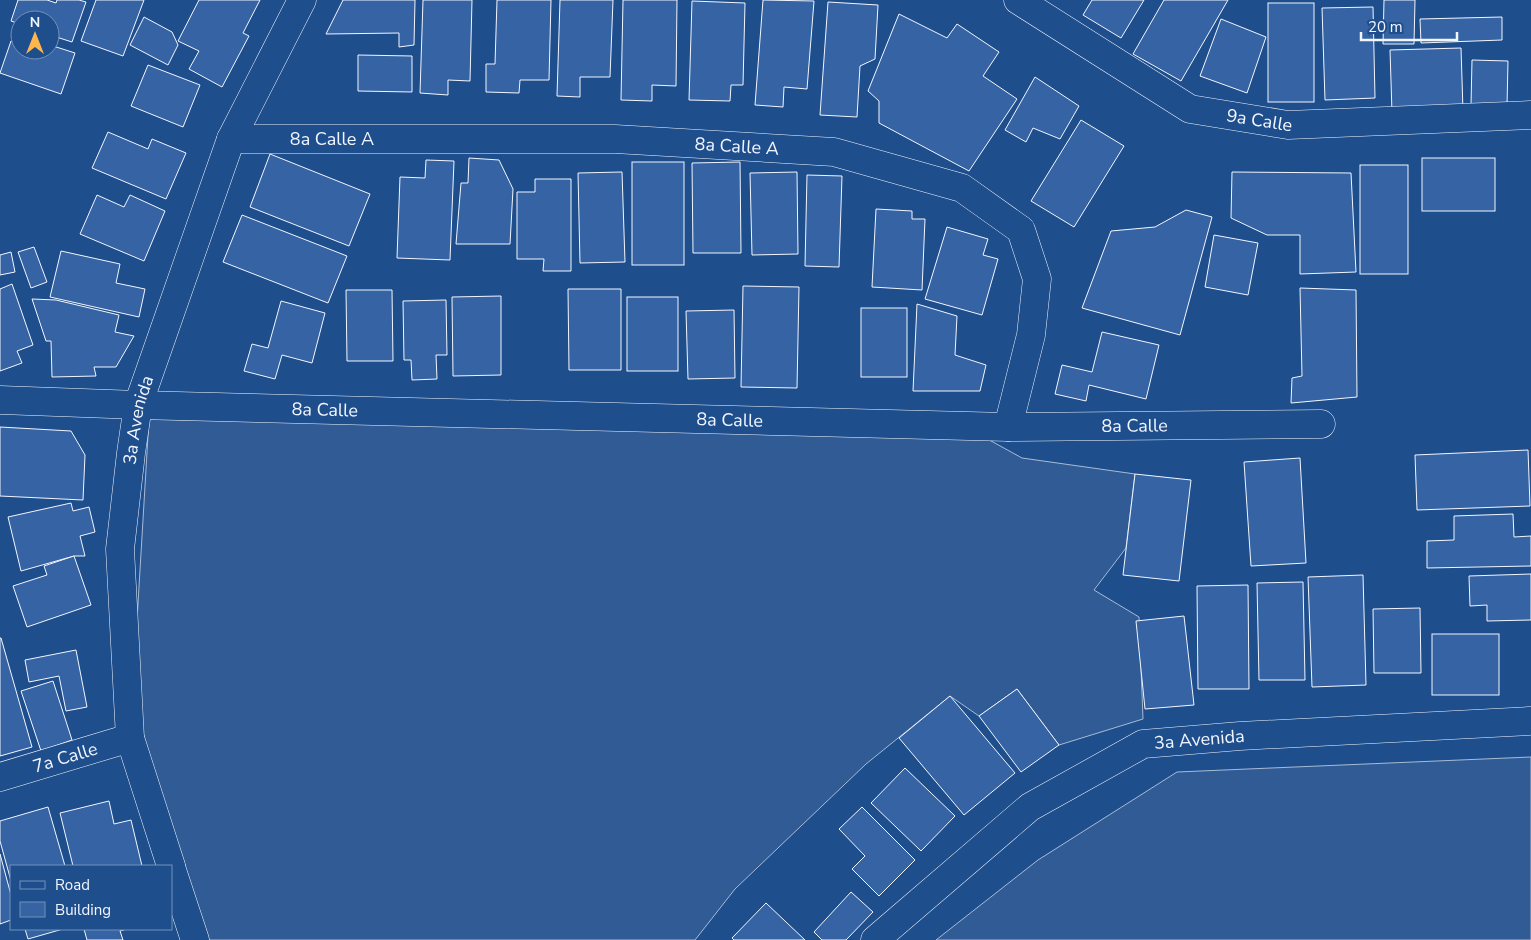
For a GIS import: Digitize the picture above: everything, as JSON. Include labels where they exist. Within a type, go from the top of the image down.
[{"type":"street","name":"3a Avenida","points":[[170,865],[130,738],[120,550],[138,406],[231,139],[302,0]]},
{"type":"street","name":"9a Calle","points":[[1018,0],[1190,109],[1288,126],[1531,115]]},
{"type":"street","name":"8a Calle A","points":[[231,139],[615,139],[834,152],[962,188],[1021,230],[1037,279],[1031,334],[1008,427]]},
{"type":"street","name":"8a Calle","points":[[0,400],[138,406],[1008,427],[1321,424]]},
{"type":"street","name":"3a Avenida","points":[[875,940],[1030,806],[1142,744],[1240,736],[1529,721]]},
{"type":"street","name":"7a Calle","points":[[0,778],[130,738]]},
{"type":"street","name":"3a Avenida","points":[[172,870],[194,940]]},
{"type":"shaded area","points":[[149,419],[982,436],[1022,458],[1135,474],[1126,548],[1094,590],[1139,617],[1143,719],[1059,745],[1017,689],[979,716],[950,696],[866,764],[735,889],[695,940],[195,940],[130,738]]},
{"type":"shaded area","points":[[1531,757],[1531,940],[936,940],[1038,860],[1177,772]]},
{"type":"building","points":[[18,0],[47,0],[56,3],[57,0],[79,0],[86,2],[72,42],[60,38],[60,10],[15,10]]},
{"type":"building","points":[[96,0],[144,0],[123,56],[81,41]]},
{"type":"building","points":[[199,0],[260,0],[243,33],[249,36],[222,87],[189,69],[199,51],[178,41]]},
{"type":"building","points":[[343,0],[415,0],[414,45],[399,47],[399,33],[326,34]]},
{"type":"building","points":[[423,0],[472,0],[470,81],[448,80],[448,95],[420,93]]},
{"type":"building","points":[[497,0],[551,0],[549,80],[520,80],[519,93],[486,92],[486,64],[495,64]]},
{"type":"building","points":[[560,0],[613,0],[610,77],[580,77],[580,97],[557,96]]},
{"type":"building","points":[[623,0],[677,0],[676,86],[652,85],[652,101],[621,100]]},
{"type":"building","points":[[763,0],[814,1],[807,89],[784,87],[783,107],[755,105]]},
{"type":"building","points":[[1092,0],[1144,0],[1121,38],[1083,15]]},
{"type":"building","points":[[1164,0],[1228,0],[1181,81],[1133,54]]},
{"type":"building","points":[[1384,0],[1415,0],[1414,44],[1383,44]]},
{"type":"building","points":[[692,1],[745,3],[743,85],[731,85],[730,101],[689,100]]},
{"type":"building","points":[[828,2],[878,5],[875,59],[860,66],[857,117],[820,115]]},
{"type":"building","points":[[1268,3],[1314,3],[1314,102],[1268,102]]},
{"type":"building","points":[[1373,7],[1375,98],[1325,100],[1322,8]]},
{"type":"building","points":[[899,14],[947,38],[957,24],[999,52],[983,76],[1017,99],[969,171],[879,123],[879,101],[868,91]]},
{"type":"building","points":[[144,17],[172,32],[178,45],[168,65],[130,45]]},
{"type":"building","points":[[1502,17],[1502,40],[1421,43],[1420,19]]},
{"type":"building","points":[[1221,19],[1266,37],[1247,93],[1200,76]]},
{"type":"building","points":[[10,44],[10,60],[60,60],[60,48],[75,53],[61,94],[0,73]]},
{"type":"building","points":[[1461,48],[1463,111],[1392,113],[1390,50]]},
{"type":"building","points":[[358,55],[412,56],[412,92],[358,91]]},
{"type":"building","points":[[1472,60],[1508,61],[1507,106],[1471,105]]},
{"type":"building","points":[[148,65],[200,85],[183,127],[131,106]]},
{"type":"building","points":[[1035,77],[1079,106],[1060,139],[1033,128],[1026,142],[1005,130]]},
{"type":"building","points":[[1081,120],[1124,146],[1074,227],[1031,201]]},
{"type":"building","points":[[108,132],[148,149],[152,139],[186,153],[166,199],[92,168]]},
{"type":"building","points":[[270,154],[370,194],[349,246],[250,207]]},
{"type":"building","points":[[469,158],[499,160],[513,189],[510,244],[456,244],[461,183],[468,183]]},
{"type":"building","points":[[1422,158],[1495,158],[1495,211],[1422,211]]},
{"type":"building","points":[[426,160],[454,161],[450,260],[397,258],[400,177],[425,178]]},
{"type":"building","points":[[632,162],[684,162],[684,265],[632,265]]},
{"type":"building","points":[[740,162],[741,253],[693,253],[692,163]]},
{"type":"building","points":[[1360,165],[1408,165],[1408,274],[1360,274]]},
{"type":"building","points":[[622,172],[625,262],[580,263],[578,173]]},
{"type":"building","points":[[797,172],[798,254],[752,255],[750,173]]},
{"type":"building","points":[[1232,172],[1351,173],[1356,272],[1300,274],[1300,235],[1267,235],[1231,218]]},
{"type":"building","points":[[807,175],[842,176],[839,267],[805,266]]},
{"type":"building","points":[[535,179],[571,179],[571,271],[543,271],[544,259],[517,259],[517,192],[535,192]]},
{"type":"building","points":[[97,195],[124,207],[130,195],[165,211],[144,261],[80,234]]},
{"type":"building","points":[[876,209],[912,211],[912,219],[925,219],[922,290],[872,287]]},
{"type":"building","points":[[1186,210],[1212,217],[1180,335],[1082,308],[1111,231],[1155,227]]},
{"type":"building","points":[[242,215],[347,256],[328,303],[223,262]]},
{"type":"building","points":[[947,227],[988,239],[983,255],[998,259],[982,315],[925,299]]},
{"type":"building","points":[[1214,235],[1258,243],[1248,295],[1205,287]]},
{"type":"building","points":[[34,247],[47,282],[31,288],[18,252]]},
{"type":"building","points":[[61,251],[120,264],[116,283],[145,289],[139,317],[50,297]]},
{"type":"building","points":[[11,252],[15,272],[0,275],[0,255]]},
{"type":"building","points":[[12,284],[33,345],[17,351],[22,363],[0,371],[0,289]]},
{"type":"building","points":[[743,286],[799,287],[797,388],[741,387]]},
{"type":"building","points":[[1300,288],[1356,290],[1357,397],[1291,403],[1292,378],[1302,376]]},
{"type":"building","points":[[568,289],[621,289],[621,370],[569,370]]},
{"type":"building","points":[[346,290],[392,290],[393,361],[347,361]]},
{"type":"building","points":[[501,296],[501,375],[453,376],[452,297]]},
{"type":"building","points":[[627,297],[678,297],[678,371],[627,371]]},
{"type":"building","points":[[32,299],[56,300],[119,315],[115,332],[134,336],[116,367],[94,367],[96,376],[52,377],[51,341],[46,341]]},
{"type":"building","points":[[446,300],[447,355],[436,355],[437,379],[412,380],[411,360],[404,360],[403,301]]},
{"type":"building","points":[[281,301],[325,313],[312,363],[282,355],[275,379],[244,371],[252,344],[268,348]]},
{"type":"building","points":[[917,304],[957,316],[955,355],[986,365],[980,391],[913,391]]},
{"type":"building","points":[[861,308],[907,308],[907,377],[861,377]]},
{"type":"building","points":[[734,310],[735,378],[688,379],[686,311]]},
{"type":"building","points":[[1102,332],[1159,345],[1146,399],[1089,385],[1086,401],[1055,394],[1062,365],[1092,372]]},
{"type":"building","points":[[0,427],[71,431],[85,455],[83,500],[0,496]]},
{"type":"building","points":[[1528,450],[1530,506],[1417,510],[1415,455]]},
{"type":"building","points":[[1300,458],[1306,563],[1251,566],[1244,462]]},
{"type":"building","points":[[1135,474],[1191,480],[1179,581],[1123,575]]},
{"type":"building","points":[[71,503],[73,511],[89,507],[95,532],[80,536],[85,556],[74,556],[21,571],[8,517]]},
{"type":"building","points":[[1513,514],[1514,537],[1531,536],[1531,566],[1427,568],[1427,541],[1454,540],[1454,516]]},
{"type":"building","points":[[74,556],[91,605],[27,627],[13,586],[47,575],[44,566]]},
{"type":"building","points":[[1531,574],[1531,620],[1487,621],[1487,605],[1470,606],[1469,576]]},
{"type":"building","points":[[1363,575],[1366,685],[1312,687],[1308,577]]},
{"type":"building","points":[[1303,582],[1305,680],[1259,680],[1257,583]]},
{"type":"building","points":[[1248,585],[1249,689],[1198,689],[1197,586]]},
{"type":"building","points":[[1420,608],[1421,673],[1374,673],[1373,609]]},
{"type":"building","points":[[1184,616],[1194,705],[1145,709],[1136,621]]},
{"type":"building","points":[[1432,634],[1499,634],[1499,695],[1432,695]]},
{"type":"building","points":[[0,638],[32,747],[0,756]]},
{"type":"building","points":[[76,650],[87,707],[66,711],[59,676],[29,682],[25,660]]},
{"type":"building","points":[[53,681],[72,740],[41,751],[21,691]]},
{"type":"building","points":[[1017,689],[1059,745],[1021,772],[979,716]]},
{"type":"building","points":[[950,696],[1015,773],[964,815],[899,738]]},
{"type":"building","points":[[905,768],[955,816],[921,851],[871,803]]},
{"type":"building","points":[[109,801],[114,824],[131,820],[142,865],[73,865],[60,813]]},
{"type":"building","points":[[48,807],[65,865],[10,865],[10,877],[0,841],[0,821]]},
{"type":"building","points":[[862,807],[915,860],[879,896],[852,869],[865,856],[839,829]]},
{"type":"building","points":[[0,854],[10,891],[10,920],[0,924]]},
{"type":"building","points":[[851,892],[873,912],[846,940],[822,940],[814,932]]},
{"type":"building","points":[[766,903],[805,940],[734,940],[732,938]]},
{"type":"building","points":[[25,930],[60,930],[28,939]]},
{"type":"building","points":[[84,930],[124,930],[120,931],[123,940],[87,940]]}]
